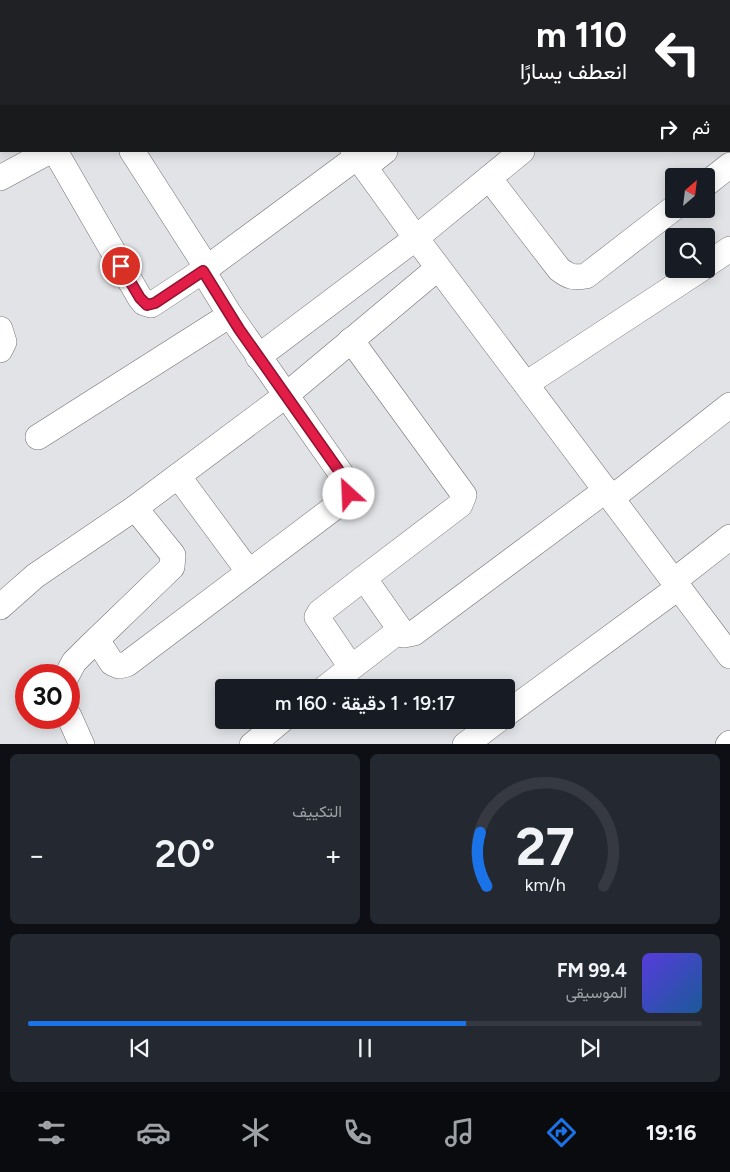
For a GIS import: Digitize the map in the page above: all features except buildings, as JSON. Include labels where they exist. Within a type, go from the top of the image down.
[{"type":"street","points":[[0,178],[48,152]]},
{"type":"street","points":[[56,152],[144,303],[147,305],[155,303],[205,270],[358,159],[382,152]]},
{"type":"street","points":[[97,640],[112,663],[118,666],[127,664],[347,498],[349,494],[349,485],[230,315],[205,270],[133,152]]},
{"type":"street","points":[[258,357],[416,238],[521,152]]},
{"type":"street","points":[[358,159],[730,656]]},
{"type":"street","points":[[715,177],[730,165]]},
{"type":"street","points":[[489,178],[559,269],[568,276],[576,278],[586,276],[665,215]]},
{"type":"street","points":[[715,259],[730,249]]},
{"type":"street","points":[[0,607],[35,576],[135,508],[285,396],[438,268]]},
{"type":"street","points":[[526,384],[687,278]]},
{"type":"street","points":[[38,438],[230,315]]},
{"type":"street","points":[[0,329],[4,342],[0,350]]},
{"type":"street","points":[[351,667],[318,617],[320,612],[460,505],[464,495],[352,340]]},
{"type":"street","points":[[364,578],[400,630],[407,636],[414,634],[730,405]]},
{"type":"street","points":[[178,476],[249,572]]},
{"type":"street","points":[[73,664],[172,568],[174,563],[173,555],[135,508]]},
{"type":"street","points":[[515,707],[676,584],[730,537]]},
{"type":"street","points":[[336,679],[400,630]]},
{"type":"street","points":[[75,729],[82,744]]},
{"type":"street","points":[[252,744],[271,729]]},
{"type":"street","points":[[465,744],[486,729]]},
{"type":"route","points":[[121,266],[140,298],[147,305],[155,303],[203,271],[239,329],[349,485],[349,494]]}]
